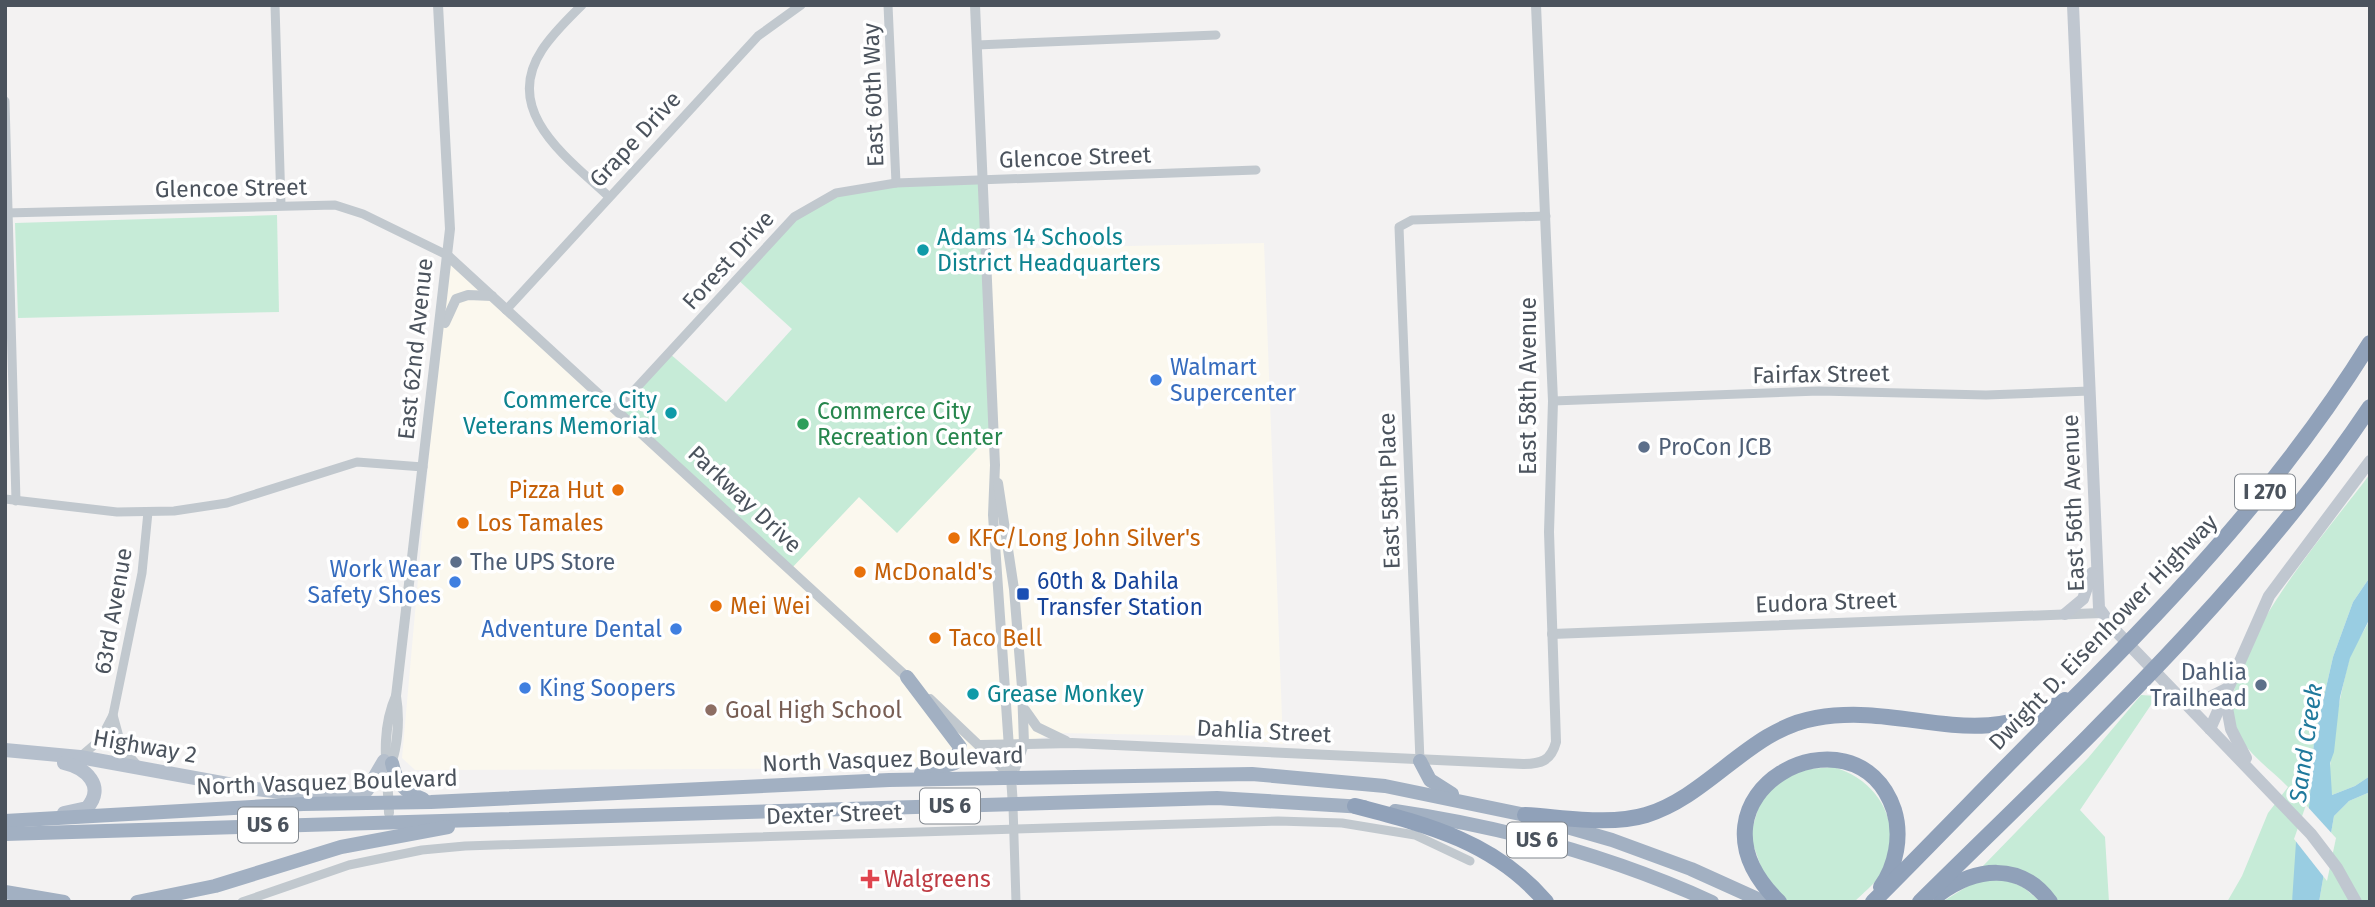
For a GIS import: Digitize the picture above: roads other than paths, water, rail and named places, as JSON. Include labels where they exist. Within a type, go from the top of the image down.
[{"type":"highway","name":"Dwight D. Eisenhower Highway","points":[[1872,902],[2143,628],[2258,500],[2334,398],[2370,343]]},
{"type":"highway","name":"I 270","points":[[1920,902],[2168,652],[2271,539],[2370,407]]},
{"type":"highway","points":[[889,780],[951,765],[960,752],[953,734],[907,677]]},
{"type":"highway","points":[[1525,815],[1604,819],[1645,816],[1676,801],[1780,731],[1814,718],[1863,715],[1991,727],[2035,716],[2087,685]]},
{"type":"highway","points":[[1779,902],[1762,884],[1751,864],[1745,842],[1748,816],[1768,782],[1787,767],[1815,760],[1839,761],[1866,772],[1891,804],[1898,827],[1896,852],[1889,873],[1872,902]]},
{"type":"highway","points":[[1420,761],[1434,784],[1476,803]]},
{"type":"highway","points":[[388,765],[397,782],[409,794],[431,802]]},
{"type":"highway","name":"North Vasquez Boulevard","points":[[6,825],[303,804],[389,808],[431,802],[889,780],[1273,775],[1373,785],[1476,803],[1525,815],[1623,845],[1718,880],[1764,902]]},
{"type":"highway","name":"North Vasquez Boulevard","points":[[6,825],[531,820],[1217,798],[1355,806],[1433,817],[1553,844],[1643,873],[1712,902]]},
{"type":"highway","points":[[1355,806],[1418,822],[1472,842],[1512,869],[1546,902]]},
{"type":"highway","points":[[137,902],[215,886],[341,847],[391,836],[531,820]]},
{"type":"highway","points":[[1929,902],[1965,877],[1989,873],[2020,878],[2041,891],[2050,902]]},
{"type":"highway","points":[[5,892],[64,902]]},
{"type":"main road","name":"East 56th Avenue","points":[[2073,5],[2097,594],[2101,613],[2274,794],[2329,856],[2356,902]]},
{"type":"main road","points":[[2210,729],[2269,596],[2370,461]]},
{"type":"main road","points":[[2065,614],[2085,595],[2096,556]]},
{"type":"main road","points":[[2182,699],[2202,701],[2226,691]]},
{"type":"main road","points":[[2226,691],[2228,723],[2236,744],[2274,794]]},
{"type":"main road","name":"Highway 2","points":[[12,751],[80,757],[256,789],[347,799],[389,808]]},
{"type":"main road","name":"Highway 2","points":[[12,751],[78,766],[93,782],[95,793]]},
{"type":"main road","points":[[6,825],[80,811],[92,802],[103,761]]},
{"type":"main road","points":[[347,799],[367,790],[388,765]]},
{"type":"street","points":[[275,5],[281,205]]},
{"type":"street","name":"East 62nd Avenue","points":[[389,808],[388,765],[399,714],[396,696],[450,229],[438,5]]},
{"type":"street","points":[[582,5],[540,53],[531,76],[532,107],[541,128],[551,141],[608,197]]},
{"type":"street","name":"Grape Drive","points":[[506,310],[758,36],[801,5]]},
{"type":"street","name":"East 60th Way","points":[[888,5],[896,183]]},
{"type":"street","points":[[975,5],[995,465],[993,515],[1012,777],[1016,902]]},
{"type":"street","name":"East 58th Avenue","points":[[1536,5],[1553,401],[1549,524],[1556,742],[1544,762]]},
{"type":"street","points":[[977,45],[1216,35]]},
{"type":"street","points":[[5,101],[16,500]]},
{"type":"street","name":"Glencoe Street","points":[[896,183],[1255,170]]},
{"type":"street","name":"Forest Drive","points":[[617,409],[795,216],[836,193],[896,183]]},
{"type":"street","name":"Glencoe Street","points":[[7,213],[335,205],[351,209],[447,255]]},
{"type":"street","name":"East 58th Place","points":[[1420,761],[1398,234],[1404,222],[1546,216]]},
{"type":"street","name":"Parkway Drive","points":[[447,255],[617,409],[1012,777]]},
{"type":"street","points":[[437,352],[450,308],[456,299],[468,295],[492,296]]},
{"type":"street","name":"Fairfax Street","points":[[1553,401],[1819,391],[1986,394],[2089,391]]},
{"type":"street","points":[[5,499],[89,510],[148,512],[227,503],[358,462],[423,467]]},
{"type":"street","points":[[995,465],[1014,589],[1023,704],[1024,744],[1012,777]]},
{"type":"street","name":"63rd Avenue","points":[[80,757],[100,740],[113,715],[142,573],[148,512]]},
{"type":"street","name":"Eudora Street","points":[[1552,634],[2101,613]]},
{"type":"street","points":[[1023,704],[1037,727],[1072,743]]},
{"type":"street","name":"63rd Avenue","points":[[113,715],[122,748],[139,767]]},
{"type":"street","name":"Dahlia Street","points":[[980,745],[1072,743],[1420,761],[1523,764],[1544,762]]},
{"type":"street","name":"Dexter Street","points":[[242,902],[374,859],[465,846],[1278,821],[1342,823],[1415,835],[1471,861]]},
{"type":"street","points":[[274,890],[274,902]]},
{"type":"water","points":[[2370,577],[2370,618],[2350,658],[2340,697],[2334,752],[2330,763],[2332,795],[2355,786],[2370,776],[2370,792],[2349,801],[2334,816],[2319,902],[2292,902],[2296,842],[2309,808],[2314,741],[2333,657],[2353,602]]},
{"type":"place","name":"Adams 14 Schools District Headquarters","points":[[923,250]]},
{"type":"place","name":"Walmart Supercenter","points":[[1156,380]]},
{"type":"place","name":"Commerce City Veterans Memorial","points":[[671,413]]},
{"type":"place","name":"Commerce City Recreation Center","points":[[803,424]]},
{"type":"place","name":"ProCon JCB","points":[[1644,447]]},
{"type":"place","name":"Pizza Hut","points":[[618,490]]},
{"type":"place","name":"Los Tamales","points":[[463,523]]},
{"type":"place","name":"KFC/Long John Silver's","points":[[954,538]]},
{"type":"place","name":"The UPS Store","points":[[456,562]]},
{"type":"place","name":"McDonald's","points":[[860,572]]},
{"type":"place","name":"Work Wear Safety Shoes","points":[[455,582]]},
{"type":"place","name":"60th & Dahila Transfer Station","points":[[1023,594]]},
{"type":"place","name":"Mei Wei","points":[[716,606]]},
{"type":"place","name":"Adventure Dental","points":[[676,629]]},
{"type":"place","name":"Taco Bell","points":[[935,638]]},
{"type":"place","name":"Dahlia Trailhead","points":[[2261,685]]},
{"type":"place","name":"King Soopers","points":[[525,688]]},
{"type":"place","name":"Grease Monkey","points":[[973,694]]},
{"type":"place","name":"Goal High School","points":[[711,710]]},
{"type":"place","name":"Walgreens","points":[[870,879]]},
{"type":"water label","name":"Sand Creek","points":[[2306,743]]}]
